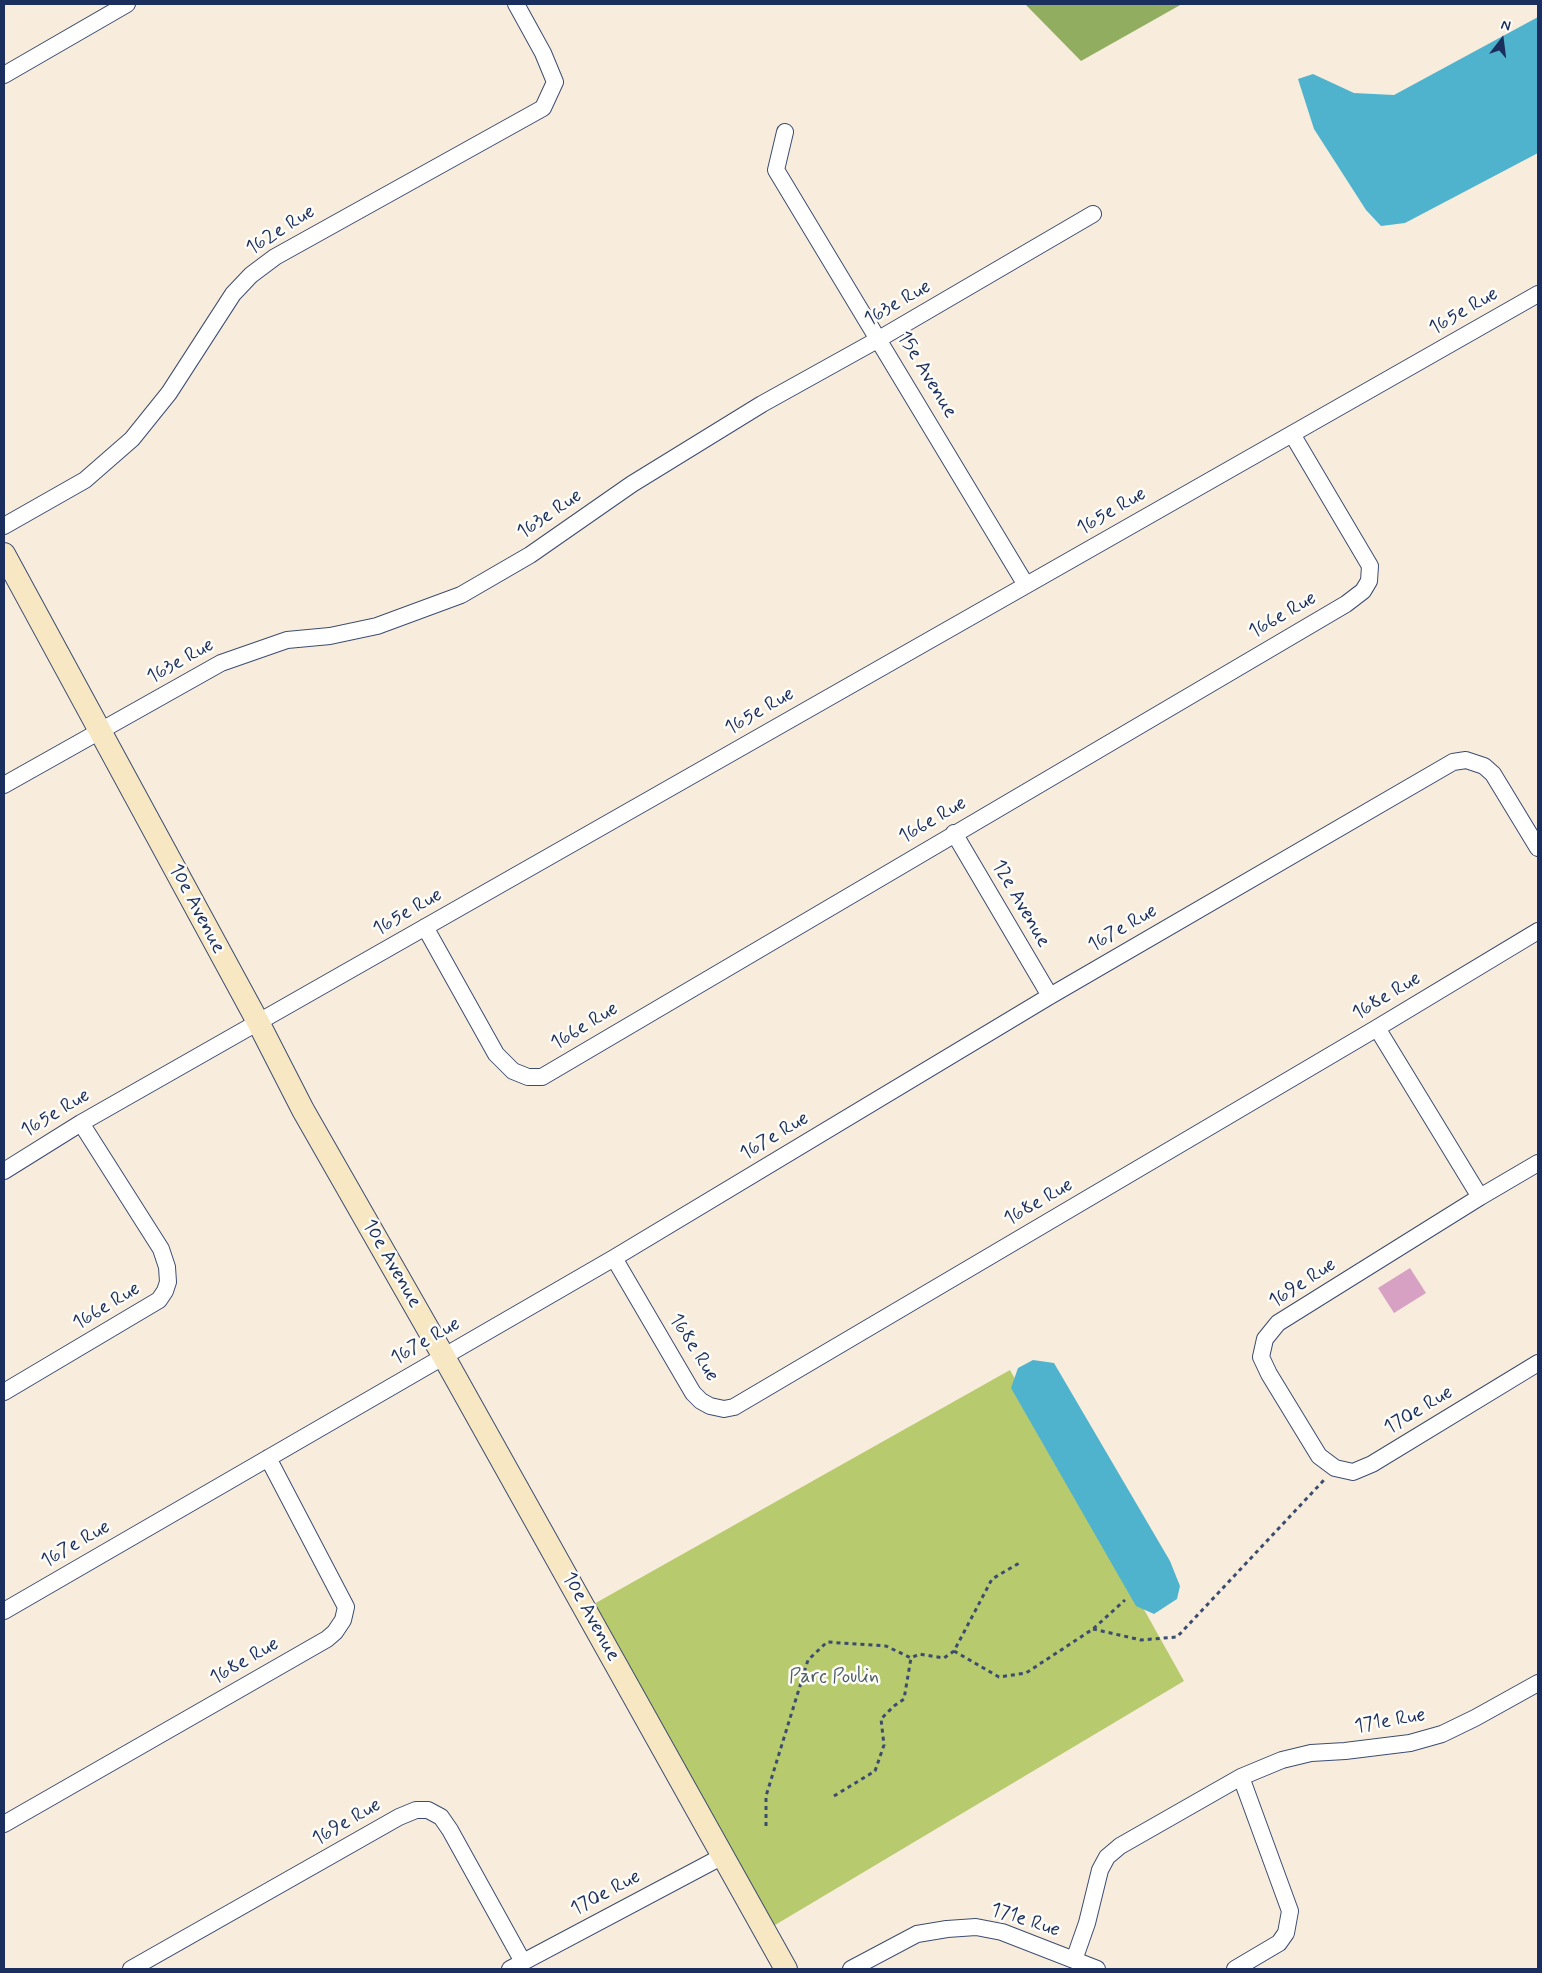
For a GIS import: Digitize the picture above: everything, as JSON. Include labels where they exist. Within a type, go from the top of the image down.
[{"type":"street","points":[[4,75],[127,4]]},
{"type":"street","name":"162e Rue","points":[[4,526],[85,480],[132,439],[169,393],[233,294],[263,266],[275,257],[543,108],[555,82],[543,53],[516,4]]},
{"type":"street","name":"15e Avenue","points":[[785,132],[776,170],[1026,585]]},
{"type":"street","name":"163e Rue","points":[[4,784],[221,663],[287,640],[330,636],[377,626],[461,595],[530,555],[632,484],[762,404],[879,339],[1093,214]]},
{"type":"street","name":"165e Rue","points":[[4,1171],[81,1123],[1538,294]]},
{"type":"street","name":"166e Rue","points":[[425,927],[496,1054],[513,1072],[528,1077],[542,1077],[1346,604],[1362,591],[1369,580],[1370,566],[1292,434]]},
{"type":"street","name":"10e Avenue","points":[[4,554],[258,1022],[303,1110],[444,1356],[786,1969]]},
{"type":"street","name":"167e Rue","points":[[4,1611],[614,1258],[1050,996],[1453,762],[1466,760],[1484,766],[1493,774],[1538,848]]},
{"type":"street","name":"12e Avenue","points":[[954,833],[1050,996]]},
{"type":"street","name":"168e Rue","points":[[614,1258],[693,1393],[710,1406],[724,1409],[734,1407],[1377,1028],[1538,930]]},
{"type":"street","points":[[1377,1028],[1480,1197]]},
{"type":"street","name":"166e Rue","points":[[4,1392],[159,1300],[166,1292],[168,1282],[167,1268],[161,1249],[81,1123]]},
{"type":"street","name":"169e Rue","points":[[1335,1468],[1319,1456],[1269,1374],[1261,1357],[1265,1340],[1278,1323],[1538,1162]]},
{"type":"street","name":"170e Rue","points":[[1335,1468],[1353,1472],[1372,1464],[1538,1363]]},
{"type":"street","name":"168e Rue","points":[[4,1824],[327,1639],[344,1620],[346,1607],[268,1458]]},
{"type":"street","name":"171e Rue","points":[[1074,1960],[1087,1923],[1100,1870],[1107,1857],[1120,1846],[1241,1777],[1282,1760],[1311,1753],[1410,1743],[1442,1734],[1538,1684]]},
{"type":"street","points":[[1235,1969],[1279,1943],[1286,1934],[1290,1911],[1241,1777]]},
{"type":"street","name":"169e Rue","points":[[131,1969],[399,1817],[416,1810],[428,1810],[441,1817],[450,1830],[517,1966]]},
{"type":"street","name":"170e Rue","points":[[517,1966],[723,1856]]},
{"type":"street","name":"171e Rue","points":[[851,1969],[917,1934],[976,1927],[1002,1932],[1097,1969]]},
{"type":"path","points":[[1093,1629],[1141,1640],[1177,1637],[1335,1468]]},
{"type":"path","points":[[911,1658],[919,1654],[944,1658],[954,1651],[992,1579],[1021,1562]]},
{"type":"path","points":[[954,1651],[999,1676],[1026,1673],[1093,1629],[1125,1600]]},
{"type":"path","points":[[766,1826],[766,1796],[808,1660],[827,1642],[886,1646],[911,1658]]},
{"type":"path","points":[[834,1796],[875,1771],[884,1745],[881,1719],[904,1699],[911,1658]]},
{"type":"green space","points":[[1025,4],[1182,4],[1081,61]]},
{"type":"green space","name":"Parc Poulin","points":[[1010,1370],[1184,1681],[765,1931],[585,1609]]},
{"type":"water","points":[[1538,17],[1538,153],[1405,223],[1381,226],[1366,210],[1314,129],[1298,79],[1313,74],[1354,93],[1394,95]]},
{"type":"water","points":[[1033,1360],[1054,1363],[1170,1561],[1180,1586],[1177,1599],[1154,1614],[1136,1606],[1011,1388],[1018,1368]]},
{"type":"building","points":[[1410,1268],[1426,1293],[1394,1313],[1378,1288]]}]
